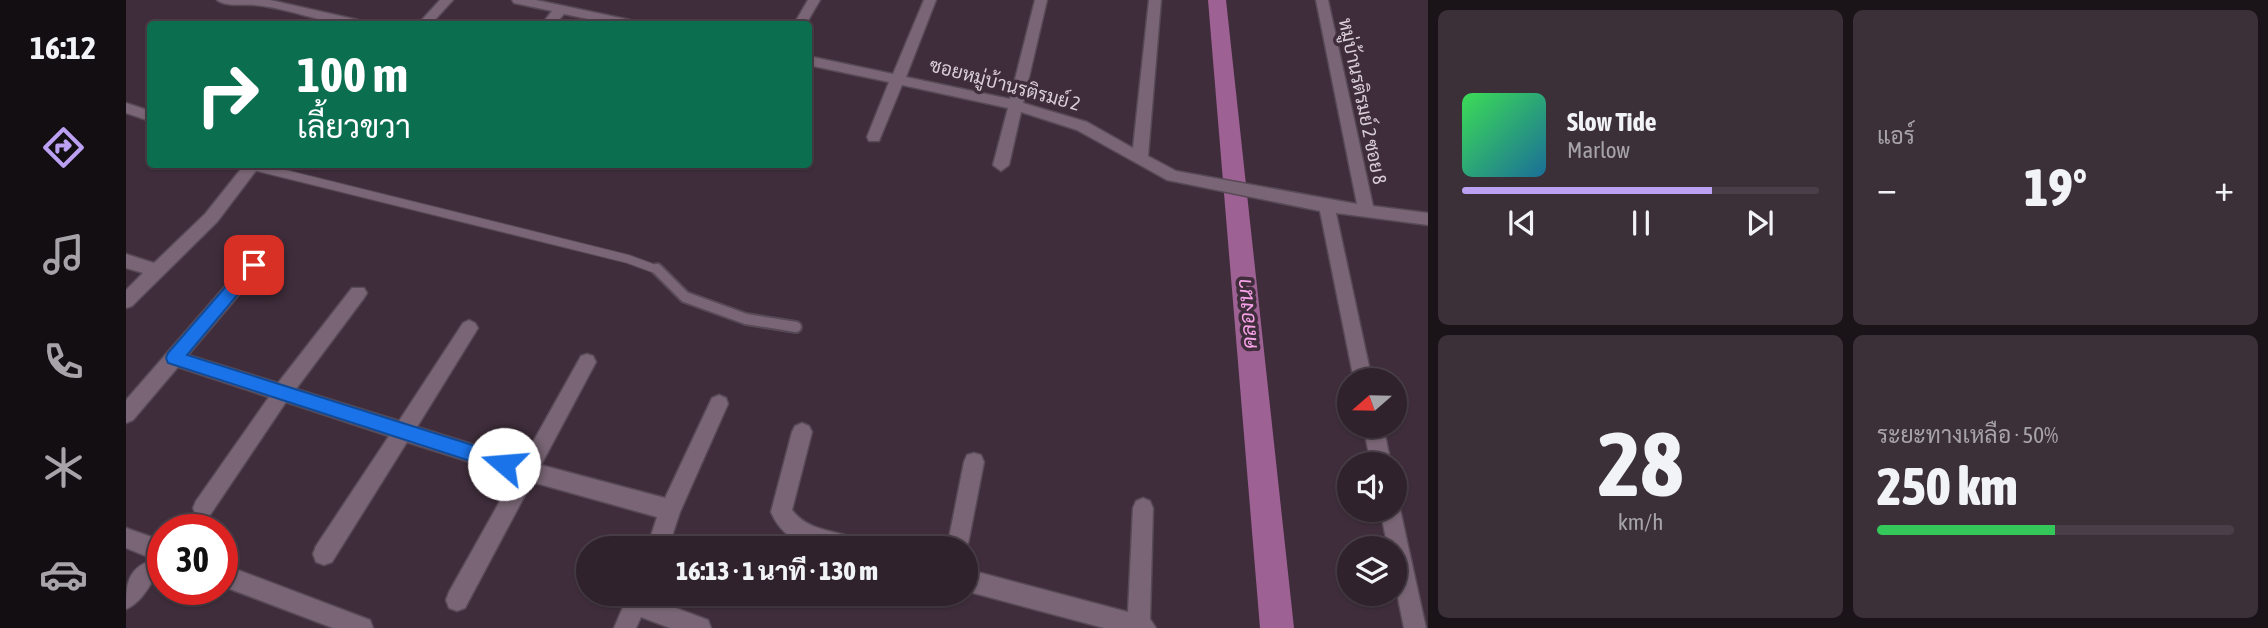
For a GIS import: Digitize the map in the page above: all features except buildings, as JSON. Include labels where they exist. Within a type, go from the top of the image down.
[{"type":"street","points":[[223,0],[257,1],[345,21]]},
{"type":"street","points":[[427,21],[447,0]]},
{"type":"street","points":[[518,0],[615,21]]},
{"type":"street","points":[[802,21],[814,0]]},
{"type":"street","points":[[874,137],[930,0]]},
{"type":"street","points":[[1001,165],[1041,0]]},
{"type":"street","points":[[1140,157],[1155,0]]},
{"type":"street","name":"หมู่บ้านรติรมย์ 2 ซอย 8","points":[[1322,0],[1366,209]]},
{"type":"street","points":[[551,21],[560,10]]},
{"type":"street","name":"ซอยหมู่บ้านรติรมย์ 2","points":[[812,61],[1016,105],[1082,127],[1172,176],[1327,206],[1428,219]]},
{"type":"street","points":[[126,108],[147,115]]},
{"type":"street","points":[[126,301],[211,218],[251,168]]},
{"type":"street","points":[[1327,206],[1361,368]]},
{"type":"street","points":[[126,261],[157,271]]},
{"type":"street","points":[[126,414],[254,265]]},
{"type":"street","points":[[203,508],[282,393],[358,293]]},
{"type":"street","points":[[324,554],[469,328]]},
{"type":"street","points":[[174,358],[530,472],[670,510]]},
{"type":"street","points":[[457,600],[530,472],[587,362]]},
{"type":"street","points":[[661,536],[670,510],[719,404]]},
{"type":"street","points":[[802,432],[781,512],[786,523],[799,531],[816,536]]},
{"type":"street","points":[[960,536],[974,462]]},
{"type":"street","points":[[978,583],[1142,627],[1143,508]]},
{"type":"street","points":[[1393,522],[1415,628]]},
{"type":"street","points":[[126,538],[147,546]]},
{"type":"street","points":[[126,598],[145,574]]},
{"type":"street","points":[[238,581],[362,628]]},
{"type":"street","points":[[625,628],[635,606]]},
{"type":"street","points":[[645,606],[660,622],[700,628]]},
{"type":"lane","points":[[265,168],[628,259],[656,268],[685,297],[746,319],[796,327]]},
{"type":"waterway","name":"คลองนา","points":[[1217,0],[1277,628]]},
{"type":"route","points":[[254,265],[174,358],[504,464]]}]
